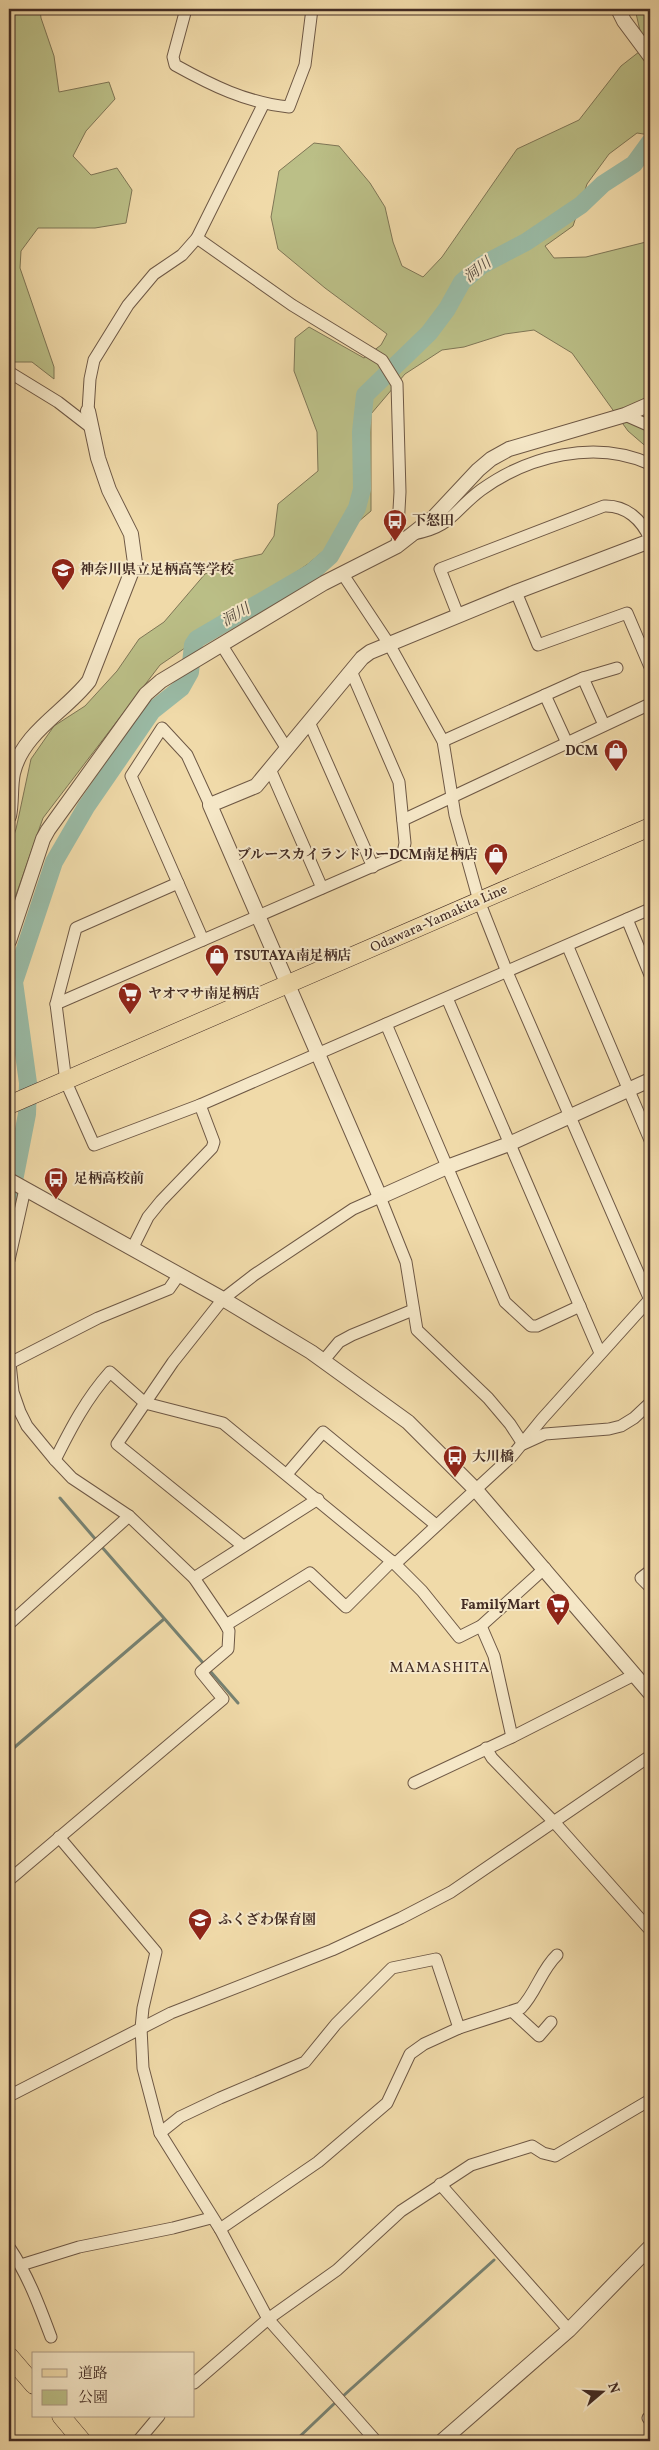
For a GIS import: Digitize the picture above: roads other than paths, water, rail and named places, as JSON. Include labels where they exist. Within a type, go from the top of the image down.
[{"type":"main road","name":"Odawara-Yamakita Line","points":[[9,1105],[64,1083],[650,827]]},
{"type":"main road","points":[[9,2356],[32,2383]]},
{"type":"main road","points":[[62,2418],[82,2441]]},
{"type":"street","points":[[186,9],[173,57],[175,65],[214,86],[263,105],[289,107],[305,65],[312,9]]},
{"type":"street","points":[[618,9],[624,21],[646,51]]},
{"type":"street","points":[[9,816],[13,773],[20,757],[30,740],[89,681],[136,563],[131,534],[109,490],[89,426],[90,379],[94,360],[128,305],[154,274],[182,256],[197,238],[263,105]]},
{"type":"street","points":[[197,238],[292,306],[382,360],[392,373],[397,384],[400,483],[397,546]]},
{"type":"street","points":[[9,372],[58,402],[89,426]]},
{"type":"street","points":[[9,940],[43,839],[118,731],[146,694],[161,681],[220,644],[342,574],[397,546],[434,517],[478,470],[491,459],[509,449],[625,415],[650,404]]},
{"type":"street","points":[[625,415],[650,426]]},
{"type":"street","points":[[413,534],[441,527],[486,487],[499,478],[531,463],[578,452],[608,453],[650,464]]},
{"type":"street","points":[[210,805],[256,786],[351,671],[370,652],[458,615],[650,540],[644,525],[634,516],[612,505],[604,506],[440,569],[458,615]]},
{"type":"street","points":[[226,1625],[310,1573],[346,1607],[393,1562],[476,1490],[523,1444],[600,1353],[650,1299],[569,1118],[479,901],[455,815],[443,741],[389,644],[342,574]]},
{"type":"street","points":[[516,592],[538,645],[627,612],[650,667]]},
{"type":"street","points":[[220,644],[287,749]]},
{"type":"street","points":[[443,741],[583,678],[617,668]]},
{"type":"street","points":[[56,1004],[403,853],[405,843],[399,782],[351,671]]},
{"type":"street","points":[[583,678],[604,725]]},
{"type":"street","points":[[545,695],[567,743]]},
{"type":"street","points":[[403,820],[650,704]]},
{"type":"street","points":[[309,722],[373,866]]},
{"type":"street","points":[[203,940],[131,776],[162,728],[187,756],[210,805],[380,1197],[406,1262],[417,1330],[488,1398],[510,1424],[523,1444]]},
{"type":"street","points":[[270,769],[322,888]]},
{"type":"street","points":[[178,883],[76,928],[56,1004],[64,1083],[94,1145],[200,1105],[650,909]]},
{"type":"street","points":[[627,919],[650,976]]},
{"type":"street","points":[[568,946],[650,1140]]},
{"type":"street","points":[[447,998],[600,1353]]},
{"type":"street","points":[[386,1024],[505,1302],[531,1326],[537,1326],[580,1306]]},
{"type":"street","points":[[243,1546],[117,1444],[173,1362],[223,1299],[254,1275],[353,1209],[447,1167],[509,1144],[569,1118],[650,1080]]},
{"type":"street","points":[[132,1249],[148,1217],[160,1201],[212,1148],[214,1142],[200,1105]]},
{"type":"street","points":[[9,1180],[178,1276],[223,1299],[324,1360],[408,1422],[476,1490],[545,1568],[650,1693]]},
{"type":"street","points":[[9,1260],[25,1189]]},
{"type":"street","points":[[9,1880],[223,1698],[201,1672],[228,1650],[229,1631],[194,1578],[129,1516],[72,1478],[27,1426],[13,1392],[10,1362],[98,1318],[169,1289],[178,1276]]},
{"type":"street","points":[[324,1360],[339,1342],[414,1310]]},
{"type":"street","points":[[55,1460],[79,1413],[94,1390],[110,1372],[145,1403],[223,1423],[393,1562],[422,1591],[459,1637],[481,1626],[545,1568]]},
{"type":"street","points":[[523,1444],[545,1434],[609,1429],[621,1426],[634,1418],[650,1403]]},
{"type":"street","points":[[287,1474],[323,1432],[436,1525]]},
{"type":"street","points":[[194,1578],[318,1499]]},
{"type":"street","points":[[9,1624],[129,1516]]},
{"type":"street","points":[[650,1571],[641,1578],[650,1587]]},
{"type":"street","points":[[481,1626],[494,1656],[512,1737]]},
{"type":"street","points":[[414,1782],[512,1737],[634,1674]]},
{"type":"street","points":[[486,1748],[492,1758],[556,1822],[650,1930]]},
{"type":"street","points":[[9,2096],[141,2028],[216,1994],[367,1936],[451,1892],[650,1756]]},
{"type":"street","points":[[59,1837],[156,1952],[143,2008],[141,2028],[143,2068],[160,2132],[211,2218],[220,2229],[268,2319],[376,2441]]},
{"type":"street","points":[[220,2229],[325,2156],[387,2103],[410,2054],[424,2044],[459,2028],[513,2012],[528,2001],[551,1961],[557,1955]]},
{"type":"street","points":[[160,2132],[180,2118],[220,2098],[305,2062],[336,2024],[392,1968],[436,1960],[459,2028]]},
{"type":"street","points":[[513,2012],[539,2036],[551,2022]]},
{"type":"street","points":[[195,2381],[268,2319],[337,2270],[401,2211],[440,2184],[471,2165],[532,2146],[543,2153],[555,2156],[650,2100]]},
{"type":"street","points":[[440,2184],[569,2330]]},
{"type":"street","points":[[21,2265],[79,2247],[173,2228],[211,2218]]},
{"type":"street","points":[[9,2247],[21,2265],[51,2337]]},
{"type":"street","points":[[442,2441],[569,2330],[650,2247]]},
{"type":"street","points":[[138,2441],[157,2418]]},
{"type":"waterway","name":"洞川","points":[[9,1206],[27,1114],[28,1083],[14,982],[54,862],[86,807],[152,711],[181,688],[190,672],[193,645],[197,639],[312,572],[330,556],[357,508],[362,489],[361,432],[365,395],[429,333],[447,309],[462,282],[482,265],[526,242],[581,205],[603,184],[634,164],[650,142]]},
{"type":"waterway","points":[[60,1498],[97,1541]]},
{"type":"waterway","points":[[101,1546],[238,1703]]},
{"type":"waterway","points":[[9,1752],[164,1619]]},
{"type":"waterway","points":[[342,2397],[494,2260]]},
{"type":"waterway","points":[[295,2441],[337,2401]]},
{"type":"place","name":"下怒田","points":[[395,542]]},
{"type":"place","name":"神奈川県立足柄高等学校","points":[[63,591]]},
{"type":"place","name":"DCM","points":[[616,772]]},
{"type":"place","name":"ブルースカイランドリーDCM南足柄店","points":[[496,876]]},
{"type":"place","name":"TSUTAYA南足柄店","points":[[217,977]]},
{"type":"place","name":"ヤオマサ南足柄店","points":[[130,1015]]},
{"type":"place","name":"足柄高校前","points":[[56,1200]]},
{"type":"place","name":"大川橋","points":[[455,1478]]},
{"type":"place","name":"FamilyMart","points":[[558,1626]]},
{"type":"place","name":"ふくざわ保育園","points":[[200,1941]]},
{"type":"district","name":"MAMASHITA","points":[[440,1668]]}]
